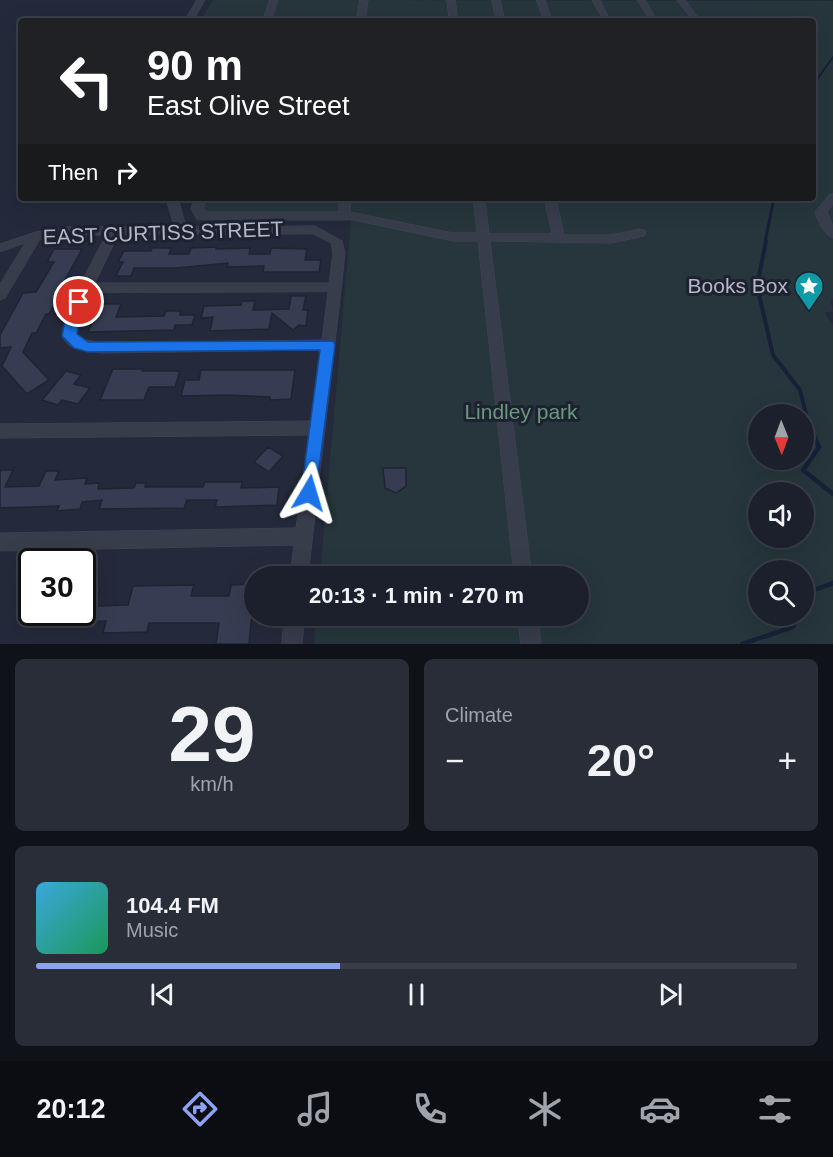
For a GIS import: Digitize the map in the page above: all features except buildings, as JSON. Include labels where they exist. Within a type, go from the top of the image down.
[{"type":"street","points":[[191,18],[201,0]]},
{"type":"street","points":[[268,18],[274,0]]},
{"type":"street","points":[[361,18],[364,0]]},
{"type":"street","points":[[451,0],[454,18]]},
{"type":"street","points":[[496,0],[500,18]]},
{"type":"street","points":[[541,0],[547,18]]},
{"type":"street","points":[[596,0],[605,18]]},
{"type":"street","points":[[641,0],[653,18]]},
{"type":"street","points":[[681,0],[694,18]]},
{"type":"street","points":[[833,198],[821,212],[823,220],[833,234]]},
{"type":"street","points":[[173,201],[181,230]]},
{"type":"street","points":[[200,201],[197,209],[200,214],[208,216],[344,215],[453,237],[611,239],[640,233]]},
{"type":"street","points":[[344,215],[345,201]]},
{"type":"street","points":[[479,201],[522,566]]},
{"type":"street","points":[[551,201],[559,239]]},
{"type":"street","name":"EAST CURTISS STREET","points":[[0,248],[36,236],[67,231],[315,230],[326,234],[339,246],[335,286]]},
{"type":"street","points":[[114,231],[70,326],[69,336],[74,340],[88,347],[101,348],[328,345]]},
{"type":"street","points":[[0,295],[36,236]]},
{"type":"street","points":[[86,288],[335,286],[300,566]]},
{"type":"street","points":[[0,431],[317,428]]},
{"type":"street","points":[[0,542],[304,536]]},
{"type":"street","points":[[292,644],[294,626]]},
{"type":"street","points":[[529,626],[531,644]]},
{"type":"green space","name":"Lindley park","points":[[213,0],[833,1],[833,299],[831,300],[833,311],[825,313],[833,326],[833,644],[314,644],[315,626],[589,626],[589,566],[321,566],[351,221],[196,221],[191,201],[816,201],[816,18],[202,18]]},
{"type":"waterway","points":[[816,81],[833,57]]},
{"type":"waterway","points":[[765,242],[773,201]]},
{"type":"waterway","points":[[766,241],[757,286],[773,355],[800,390],[804,404]]},
{"type":"waterway","points":[[814,435],[819,447],[814,454]]},
{"type":"waterway","points":[[803,470],[833,494]]},
{"type":"waterway","points":[[814,590],[833,583]]},
{"type":"waterway","points":[[742,644],[793,626]]},
{"type":"place","name":"Books Box","points":[[809,312]]},
{"type":"route","points":[[79,302],[73,315],[69,336],[79,344],[88,347],[328,345],[309,493]]}]
